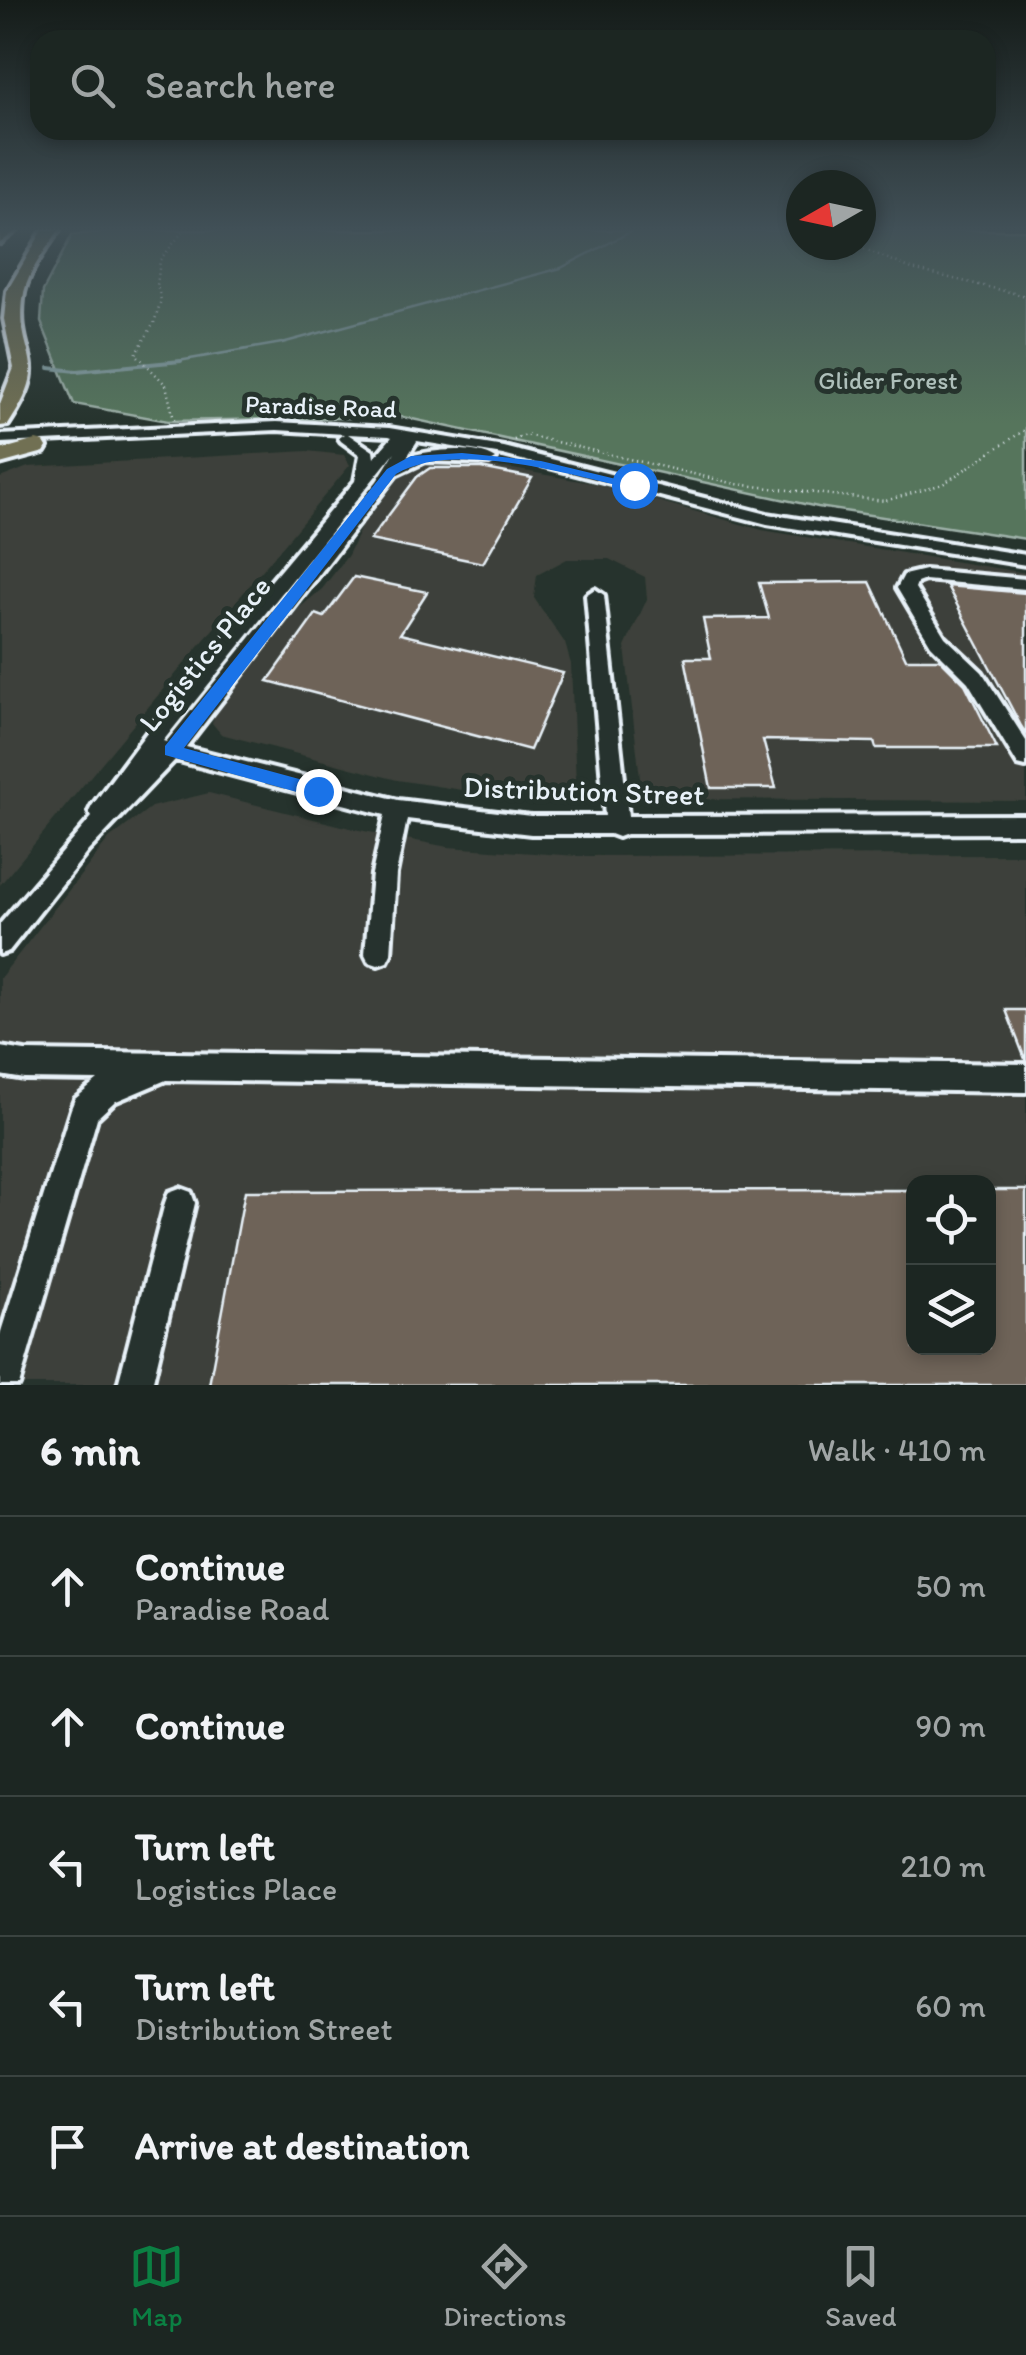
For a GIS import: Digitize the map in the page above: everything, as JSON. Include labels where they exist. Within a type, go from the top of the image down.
[{"type":"highway","points":[[0,457],[14,443],[13,432],[3,416],[21,386],[26,368],[13,310],[15,295]]},
{"type":"street","name":"Paradise Road","points":[[14,443],[277,426],[490,448],[767,519],[1026,560]]},
{"type":"street","name":"Paradise Road","points":[[14,443],[217,435],[404,439],[634,485]]},
{"type":"street","name":"Paradise Road","points":[[324,528],[366,468],[368,454],[364,448],[346,438]]},
{"type":"street","name":"Logistics Place","points":[[0,943],[80,844],[172,751],[391,472],[404,439]]},
{"type":"street","name":"Logistics Place","points":[[80,844],[116,786],[148,745],[324,528],[404,439]]},
{"type":"street","points":[[391,472],[411,460],[446,456],[541,464]]},
{"type":"street","name":"Logistics Place","points":[[148,745],[166,741],[179,730],[348,520],[372,497]]},
{"type":"street","points":[[1026,584],[925,575],[910,579],[906,588],[938,641],[976,677],[1026,759]]},
{"type":"street","points":[[595,595],[618,828]]},
{"type":"street","name":"Distribution Street","points":[[148,745],[398,809],[531,826],[1026,824]]},
{"type":"street","points":[[378,954],[384,874],[398,809]]},
{"type":"street","points":[[0,1062],[1026,1078]]},
{"type":"street","points":[[2,1385],[85,1109],[104,1091],[129,1080],[186,1066]]},
{"type":"street","points":[[136,1385],[180,1203]]},
{"type":"path","points":[[159,295],[154,324],[136,354],[166,385],[174,431]]},
{"type":"path","points":[[490,448],[526,435],[736,484],[885,501],[943,484],[1026,429]]},
{"type":"shaded area","points":[[307,451],[344,455],[350,465],[0,885],[0,478],[28,467]]},
{"type":"shaded area","points":[[433,462],[513,469],[597,484],[762,530],[1026,573],[1026,801],[662,799],[641,787],[625,647],[647,599],[645,577],[609,559],[567,559],[537,575],[534,598],[565,643],[571,664],[576,785],[565,793],[494,795],[397,780],[221,734],[212,723],[218,707],[298,609],[322,589],[348,555],[361,527],[406,469]]},
{"type":"shaded area","points":[[209,793],[354,829],[448,847],[578,856],[1026,855],[1026,1385],[0,1385],[0,978],[109,839],[151,807]]},
{"type":"green space","name":"Glider Forest","points":[[43,295],[1026,295],[1026,539],[818,507],[403,417],[168,421],[74,404],[41,322]]},
{"type":"building","points":[[430,468],[481,468],[532,478],[483,563],[370,540],[417,477]]},
{"type":"building","points":[[354,577],[427,592],[400,634],[563,673],[530,750],[268,681],[316,614],[324,617]]},
{"type":"building","points":[[870,582],[906,659],[940,659],[965,684],[997,748],[876,748],[874,742],[763,740],[776,788],[711,788],[685,658],[711,658],[703,619],[769,618],[759,583]]},
{"type":"building","points":[[947,586],[1026,593],[1026,734],[1021,726]]},
{"type":"building","points":[[1006,1010],[1026,1010],[1026,1059],[1025,1059]]},
{"type":"building","points":[[906,1190],[906,1355],[996,1355],[996,1190],[1026,1190],[1026,1385],[209,1385],[245,1191]]},
{"type":"waterway","points":[[175,362],[282,343],[462,295]]},
{"type":"waterway","points":[[175,362],[181,361]]},
{"type":"waterway","points":[[49,368],[77,371],[175,362]]},
{"type":"waterway","points":[[167,363],[175,362]]},
{"type":"route","points":[[318,791],[172,751],[391,472],[411,460],[446,456],[541,464],[634,485]]}]
